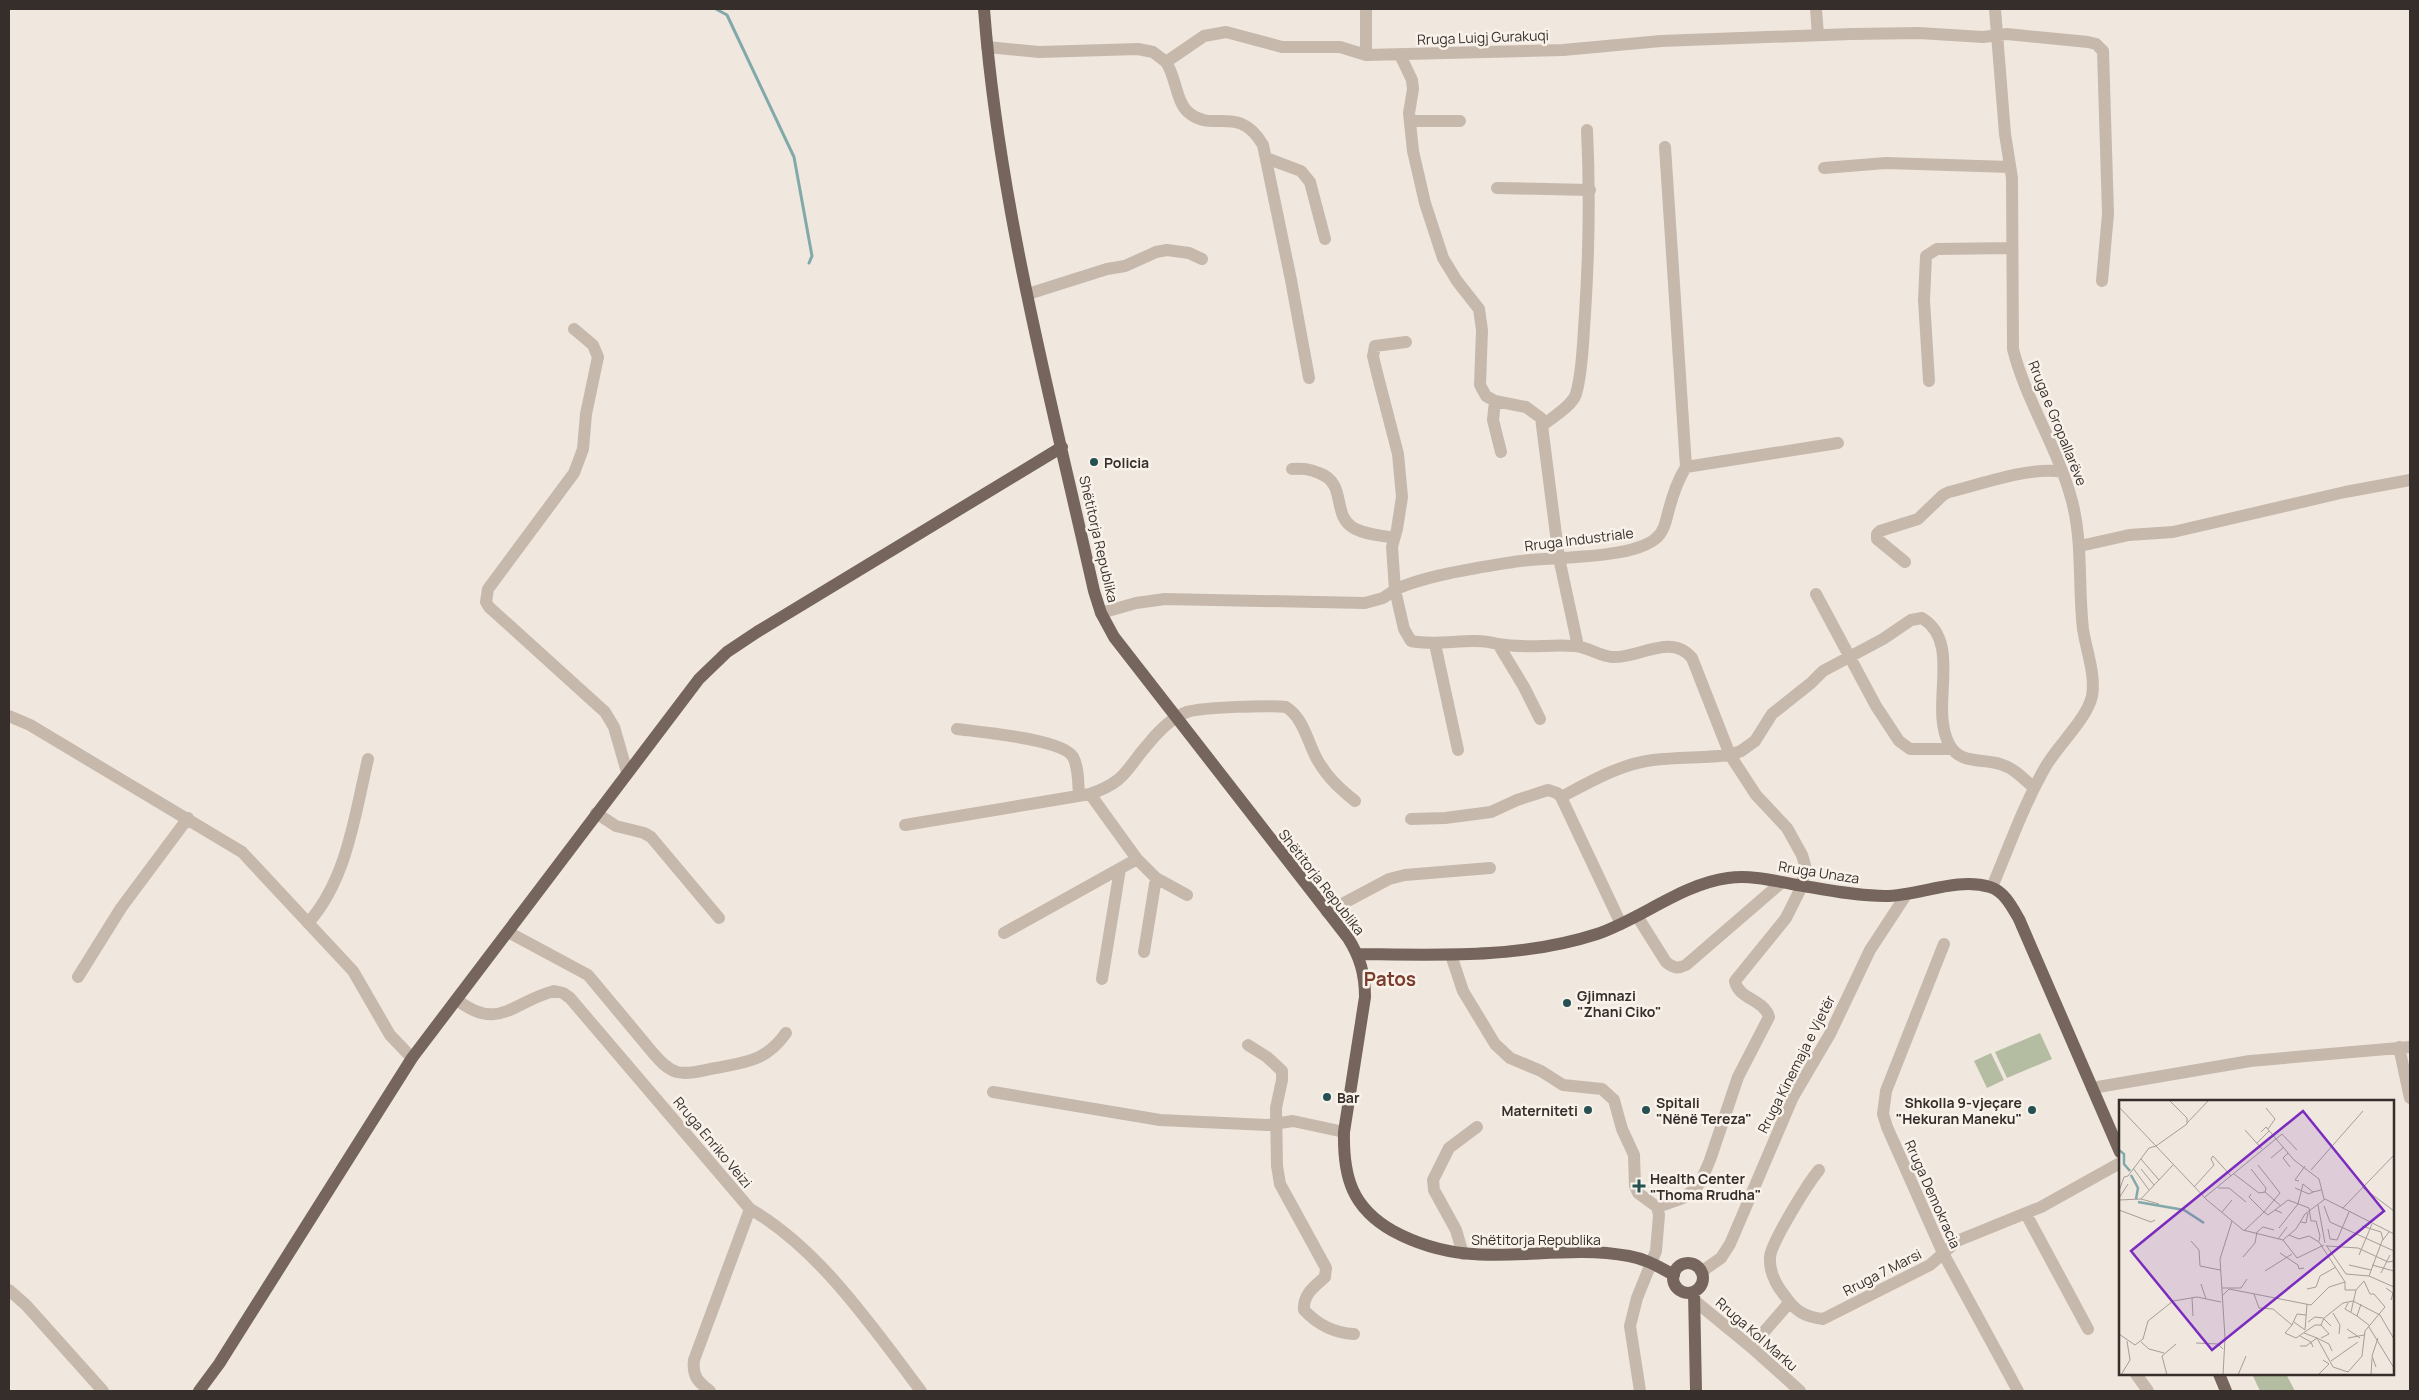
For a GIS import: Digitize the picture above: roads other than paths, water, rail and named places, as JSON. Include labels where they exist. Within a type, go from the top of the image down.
[{"type":"main road","name":"Shëtitorja Republika","points":[[984,9],[1004,181],[1094,591],[1101,613],[1114,636],[1358,954],[1365,976],[1365,997],[1344,1132],[1344,1153],[1351,1187],[1359,1203],[1384,1226],[1418,1243],[1462,1254],[1510,1256],[1561,1253],[1615,1254],[1652,1262],[1674,1276]]},
{"type":"main road","points":[[199,1391],[219,1364],[412,1058],[627,772],[699,680],[727,652],[757,632],[1062,447]]},
{"type":"main road","name":"Rruga Unaza","points":[[1358,954],[1451,955],[1526,950],[1583,938],[1621,924],[1695,888],[1727,878],[1744,876],[1847,893],[1906,895],[1967,884],[1992,887]]},
{"type":"main road","points":[[1992,887],[2007,899],[2019,919],[2119,1150]]},
{"type":"main road","points":[[1694,1296],[1678,1289],[1674,1283],[1674,1276],[1679,1267],[1685,1264],[1694,1265],[1701,1272],[1702,1283],[1694,1296],[1696,1391]]},
{"type":"main road","points":[[2219,1375],[2226,1391]]},
{"type":"street","points":[[1366,9],[1366,55]]},
{"type":"street","points":[[1816,9],[1818,35]]},
{"type":"street","name":"Rruga e Gropallarëve","points":[[1992,887],[2034,788],[2053,755],[2088,708],[2092,696],[2083,627],[2080,546],[2072,501],[2063,472],[2019,370],[2014,348],[2012,178],[1995,9]]},
{"type":"street","name":"Rruga Luigj Gurakuqi","points":[[1166,62],[1204,36],[1226,32],[1264,44],[1301,48],[1340,47],[1366,55],[1563,50],[1660,41],[1919,33],[1983,37],[2031,35],[2088,42],[2096,44],[2103,50],[2108,214],[2102,281]]},
{"type":"street","points":[[987,47],[1039,52],[1138,49],[1152,52],[1166,62],[1172,71],[1183,106],[1189,112],[1207,120],[1231,120],[1249,127],[1260,140],[1266,158],[1308,378]]},
{"type":"street","points":[[1400,55],[1412,80],[1410,121],[1420,186],[1443,258],[1453,275],[1479,309],[1482,330],[1480,385],[1486,396],[1533,410],[1541,418],[1559,558],[1571,621],[1578,646]]},
{"type":"street","points":[[1410,121],[1460,121]]},
{"type":"street","points":[[1543,425],[1566,407],[1576,395],[1583,339],[1590,190],[1587,130]]},
{"type":"street","name":"Rruga Industriale","points":[[1101,613],[1158,599],[1365,603],[1384,598],[1395,590],[1432,578],[1514,562],[1617,553],[1635,549],[1654,540],[1664,527],[1677,484],[1686,467],[1665,147]]},
{"type":"street","points":[[1266,158],[1306,174],[1310,182],[1325,239]]},
{"type":"street","points":[[1824,168],[1886,163],[2010,167]]},
{"type":"street","points":[[1497,188],[1590,190]]},
{"type":"street","points":[[1929,381],[1924,300],[1926,256],[1937,249],[2012,248]]},
{"type":"street","points":[[1028,294],[1107,269],[1125,266],[1156,252],[1178,250],[1202,259]]},
{"type":"street","points":[[574,329],[593,345],[598,357],[586,414],[581,460],[563,489],[488,589],[486,602],[489,607],[605,712],[614,727],[627,772]]},
{"type":"street","points":[[1406,342],[1375,346],[1373,350],[1398,454],[1402,497],[1392,557],[1395,590],[1407,637],[1411,642],[1435,644],[1477,640],[1527,648],[1578,646],[1613,657],[1663,647],[1677,647],[1687,652],[1695,666],[1730,755],[1756,795],[1780,819],[1796,841],[1804,866],[1802,886],[1778,928],[1735,981],[1736,987],[1765,1009],[1769,1017],[1734,1087],[1706,1171],[1690,1193],[1657,1207]]},
{"type":"street","points":[[1495,400],[1493,420],[1501,452]]},
{"type":"street","points":[[1686,467],[1838,443]]},
{"type":"street","points":[[1292,469],[1309,469],[1330,479],[1336,486],[1342,510],[1351,526],[1360,531],[1394,538]]},
{"type":"street","points":[[1905,562],[1877,539],[1876,534],[1918,519],[1943,495],[1949,492],[2023,474],[2054,470],[2063,472]]},
{"type":"street","points":[[2080,546],[2129,536],[2173,532],[2345,492],[2410,480]]},
{"type":"street","points":[[1816,594],[1876,706],[1904,746],[1910,748],[1952,749]]},
{"type":"street","points":[[1560,797],[1610,772],[1634,764],[1653,760],[1730,755],[1748,747],[1761,735],[1772,714],[1823,671],[1849,655],[1883,639],[1916,618],[1922,618],[1929,622],[1943,649],[1942,715],[1948,743],[1952,749],[1969,760],[2000,764],[2011,769],[2034,788]]},
{"type":"street","points":[[1435,644],[1458,750]]},
{"type":"street","points":[[1498,644],[1524,687],[1540,719]]},
{"type":"street","points":[[905,825],[1085,795],[1111,786],[1123,777],[1150,742],[1176,718],[1198,710],[1286,707],[1296,716],[1317,760],[1332,782],[1355,802]]},
{"type":"street","points":[[9,716],[30,725],[242,852],[353,970],[390,1035],[412,1058]]},
{"type":"street","points":[[957,729],[1041,742],[1060,747],[1069,752],[1074,758],[1085,795],[1137,859],[1156,878],[1188,895]]},
{"type":"street","points":[[308,923],[321,909],[335,882],[368,759]]},
{"type":"street","points":[[1411,818],[1445,818],[1491,812],[1517,800],[1548,790],[1557,792],[1621,924]]},
{"type":"street","points":[[596,814],[616,826],[644,833],[651,837],[719,918]]},
{"type":"street","points":[[78,977],[122,908],[188,818]]},
{"type":"street","points":[[1004,933],[1137,859]]},
{"type":"street","points":[[1327,912],[1389,879],[1405,875],[1490,868]]},
{"type":"street","points":[[1102,979],[1120,869]]},
{"type":"street","points":[[1144,952],[1156,878]]},
{"type":"street","points":[[1637,916],[1666,962],[1672,967],[1679,968],[1686,965],[1782,882]]},
{"type":"street","name":"Rruga Kinemaja e Vjetër","points":[[1701,1272],[1720,1258],[1730,1244],[1793,1097],[1830,1034],[1870,950],[1906,895]]},
{"type":"street","points":[[508,932],[588,975],[664,1065],[677,1072],[691,1073],[748,1063],[769,1052],[786,1033]]},
{"type":"street","name":"Rruga Demokracia","points":[[1944,944],[1883,1101],[1883,1114],[1943,1253],[2018,1391]]},
{"type":"street","points":[[1451,955],[1463,991],[1495,1044],[1502,1052],[1518,1062],[1541,1071],[1563,1085],[1602,1089],[1614,1100],[1622,1129],[1632,1147],[1635,1186],[1638,1193],[1657,1207],[1659,1215],[1657,1243],[1652,1262],[1634,1304],[1630,1326],[1640,1391]]},
{"type":"street","name":"Rruga Enriko Veizi","points":[[457,1000],[476,1013],[488,1016],[502,1014],[554,991],[570,998],[750,1209],[765,1217],[807,1251],[825,1270],[921,1391]]},
{"type":"street","points":[[1248,1045],[1267,1057],[1282,1071],[1276,1108],[1277,1166],[1280,1184],[1326,1273],[1325,1277],[1308,1293],[1303,1301],[1304,1310],[1320,1324],[1333,1331],[1354,1334]]},
{"type":"street","points":[[2092,1088],[2250,1061],[2405,1047],[2410,1098]]},
{"type":"street","points":[[993,1092],[1160,1120],[1267,1125],[1293,1121],[1344,1132]]},
{"type":"street","points":[[1462,1254],[1456,1230],[1434,1190],[1433,1180],[1449,1148],[1477,1127]]},
{"type":"street","name":"Rruga 7 Marsi","points":[[1819,1170],[1799,1198],[1770,1255],[1770,1268],[1774,1279],[1790,1303],[1799,1312],[1810,1318],[1823,1318],[1930,1265],[1958,1241],[2026,1214],[2119,1164]]},
{"type":"street","points":[[710,1391],[695,1377],[693,1369],[694,1360],[750,1209]]},
{"type":"street","points":[[2026,1214],[2088,1329]]},
{"type":"street","points":[[9,1290],[26,1305],[103,1391]]},
{"type":"street","name":"Rruga Kol Marku","points":[[1694,1296],[1800,1391]]},
{"type":"street","points":[[1751,1347],[1790,1303]]},
{"type":"street","points":[[2137,1375],[2148,1391]]},
{"type":"waterway","points":[[716,9],[727,15],[794,157],[812,256],[809,263]]},
{"type":"place","name":"Policia","points":[[1094,462]]},
{"type":"place","name":"Gjimnazi \"Zhani Ciko\"","points":[[1567,1003]]},
{"type":"place","name":"Bar","points":[[1327,1097]]},
{"type":"place","name":"Materniteti","points":[[1588,1110]]},
{"type":"place","name":"Spitali \"Nënë Tereza\"","points":[[1646,1110]]},
{"type":"place","name":"Shkolla 9-vjeçare \"Hekuran Maneku\"","points":[[2032,1110]]},
{"type":"place","name":"Health Center \"Thoma Rrudha\"","points":[[1639,1186]]},
{"type":"district","name":"Patos","points":[[1390,979]]}]
